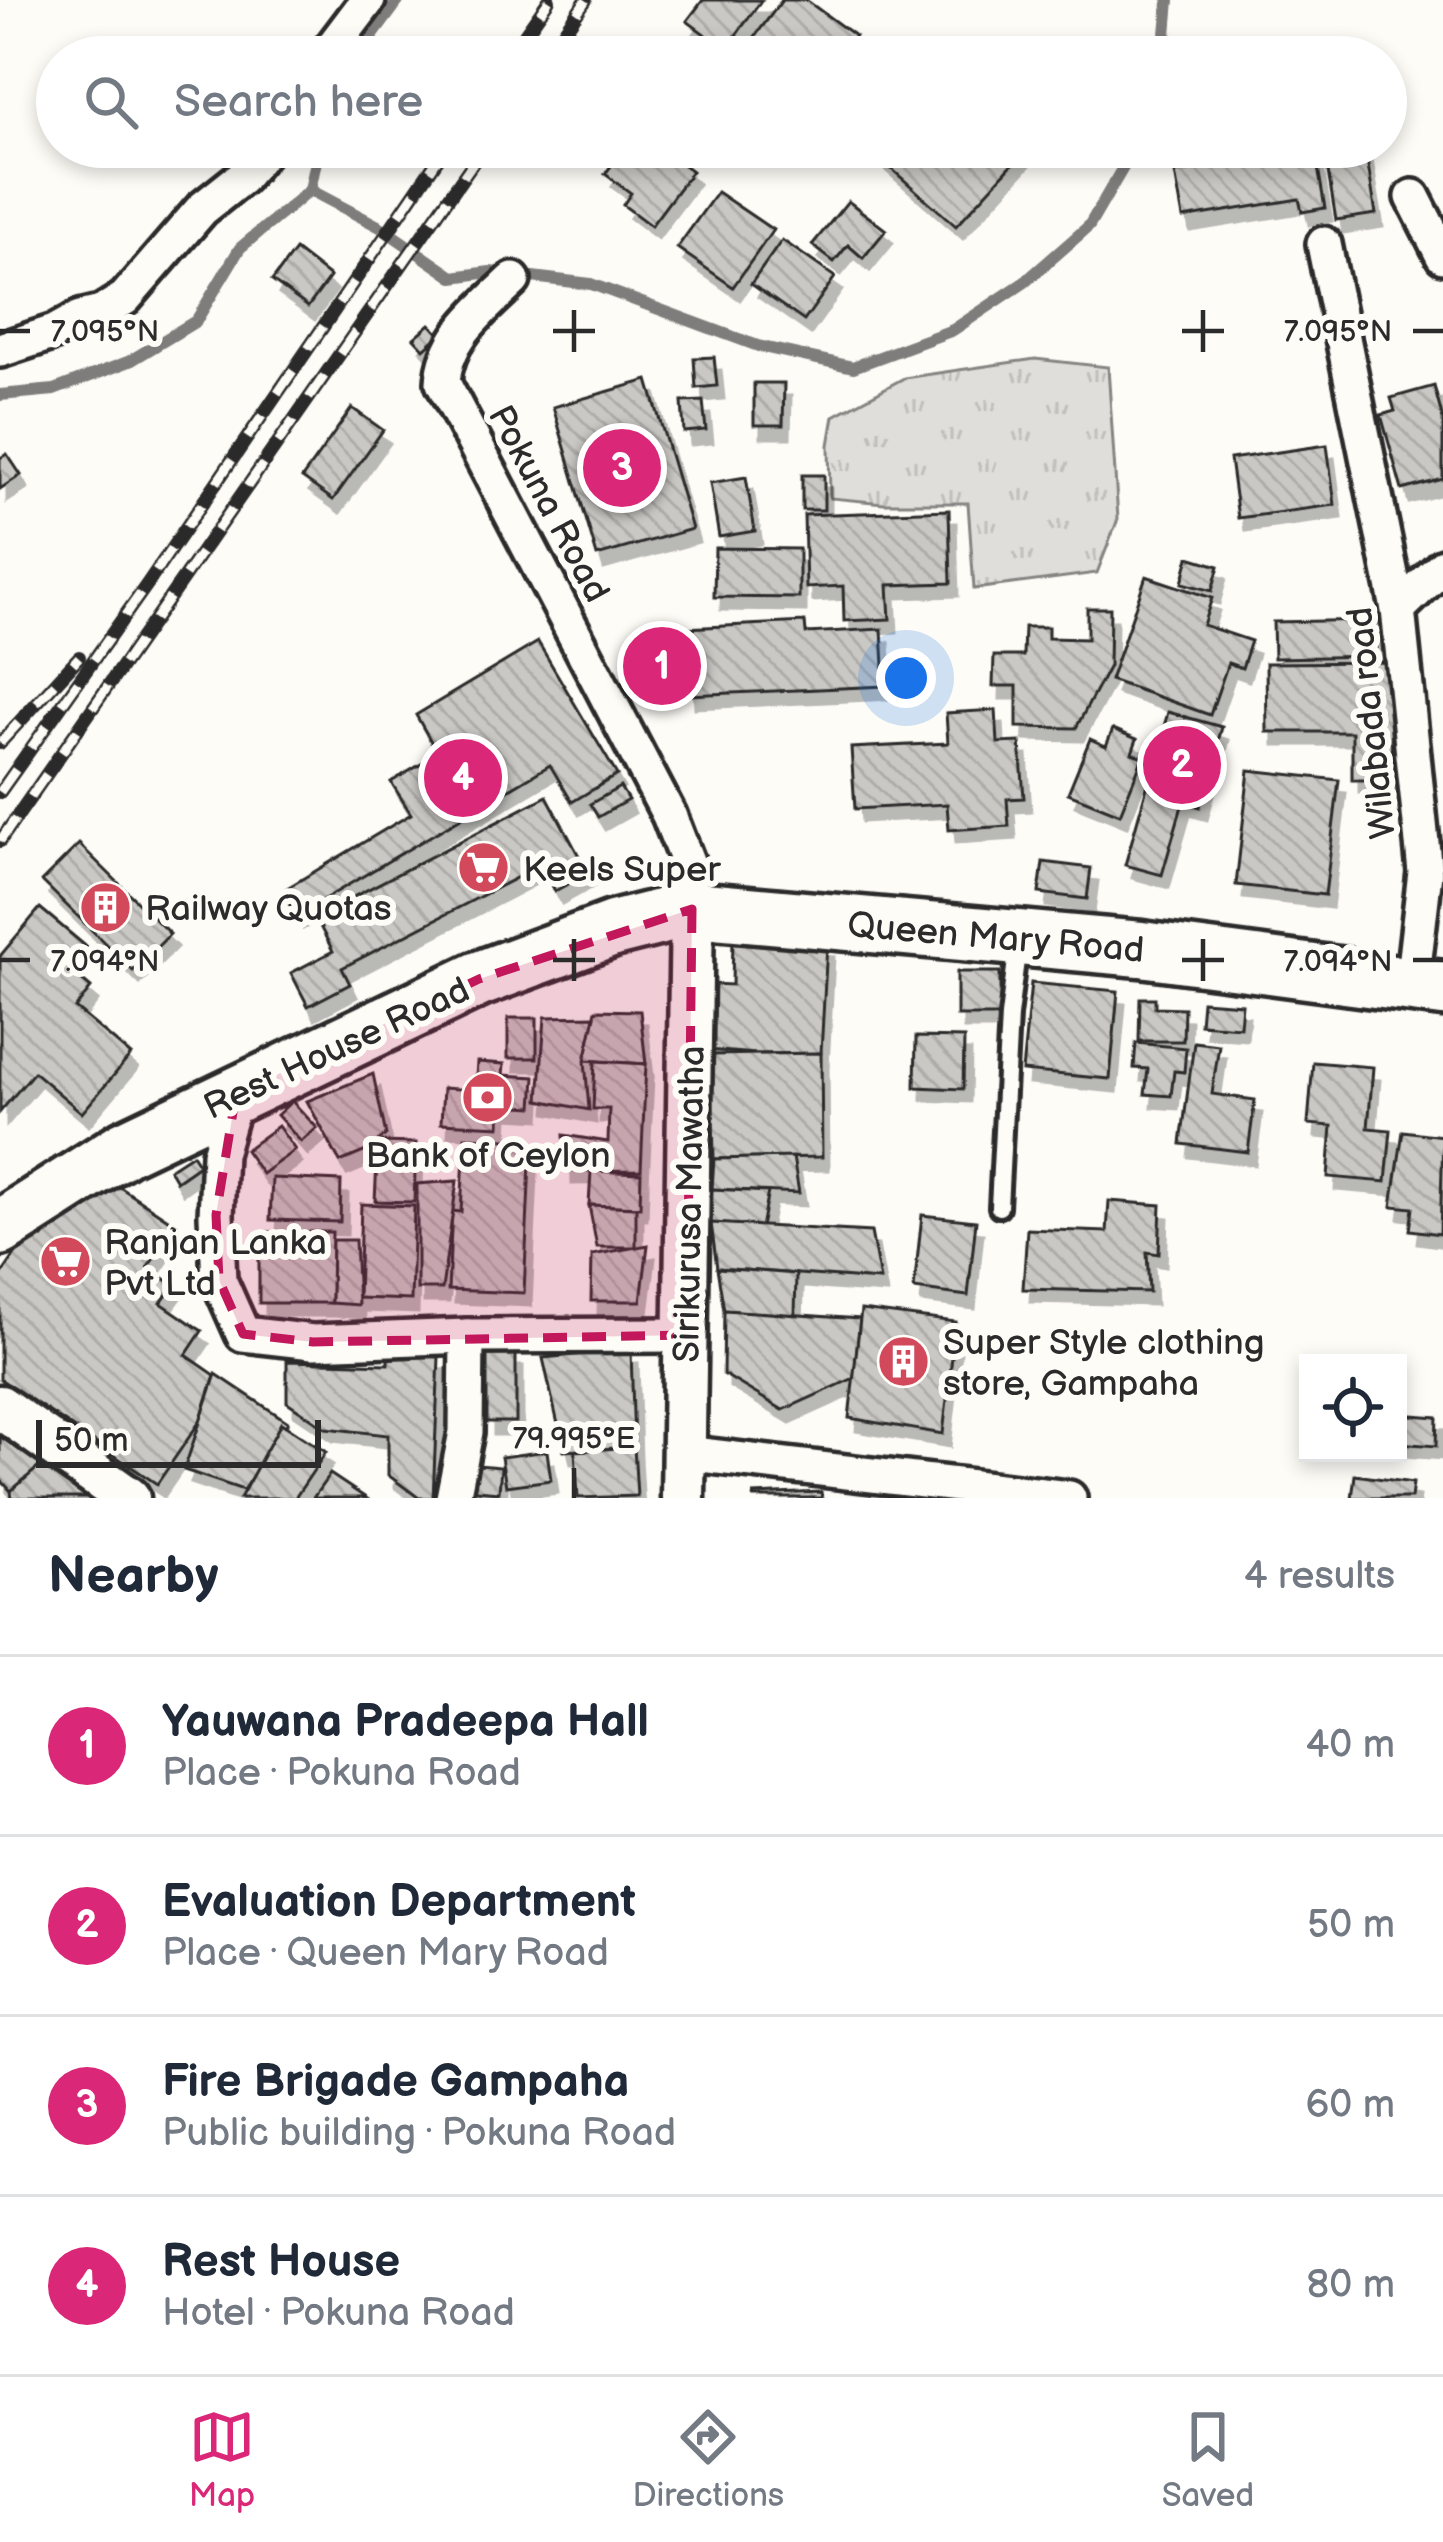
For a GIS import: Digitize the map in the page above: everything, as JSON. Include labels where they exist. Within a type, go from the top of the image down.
[{"type":"main road","name":"Queen Mary Road","points":[[692,909],[1273,964],[1427,987]]},
{"type":"main road","name":"Rest House Road","points":[[0,1228],[125,1148],[478,979],[613,929],[692,909]]},
{"type":"street","points":[[341,36],[368,0]]},
{"type":"street","points":[[0,350],[56,332],[124,298],[202,209],[249,168]]},
{"type":"street","points":[[1414,197],[1443,256]]},
{"type":"street","name":"Wilabada road","points":[[1324,244],[1398,609],[1425,872],[1427,987]]},
{"type":"street","name":"Pokuna Road","points":[[512,280],[453,342],[444,358],[443,382],[669,815],[688,864],[692,909]]},
{"type":"street","points":[[1398,609],[1443,566]]},
{"type":"street","name":"Sirikurusa Mawatha","points":[[683,1498],[692,909]]},
{"type":"street","points":[[236,1094],[219,1154],[216,1215],[219,1280],[243,1334],[313,1342],[687,1335]]},
{"type":"street","points":[[453,1498],[466,1432],[466,1336]]},
{"type":"street","points":[[0,1407],[128,1498]]},
{"type":"street","points":[[684,1453],[1070,1498]]},
{"type":"lane","points":[[999,1207],[1018,937]]},
{"type":"highlighted area","points":[[692,909],[687,1335],[313,1342],[243,1334],[219,1280],[216,1215],[236,1094],[479,979]]},
{"type":"green space","points":[[1035,359],[1108,367],[1118,519],[1097,573],[974,589],[968,503],[830,498],[834,416],[904,378]]},
{"type":"building","points":[[703,0],[762,0],[735,36],[705,36],[687,21]]},
{"type":"building","points":[[782,0],[806,0],[855,36],[755,36]]},
{"type":"building","points":[[609,168],[692,171],[651,226],[623,205],[631,193],[605,174]]},
{"type":"building","points":[[891,168],[1009,168],[956,226]]},
{"type":"building","points":[[1205,168],[1318,168],[1325,208],[1302,212],[1299,199],[1183,218],[1175,173]]},
{"type":"building","points":[[1327,168],[1368,168],[1376,214],[1336,220]]},
{"type":"building","points":[[717,192],[773,230],[733,287],[677,248]]},
{"type":"building","points":[[848,201],[886,230],[863,258],[848,245],[834,262],[812,245]]},
{"type":"building","points":[[782,240],[835,277],[804,321],[751,284]]},
{"type":"building","points":[[295,250],[330,277],[308,307],[272,281]]},
{"type":"building","points":[[430,324],[440,335],[424,349],[414,338]]},
{"type":"building","points":[[714,357],[717,386],[696,388],[694,358]]},
{"type":"building","points":[[648,380],[692,529],[597,556],[553,407]]},
{"type":"building","points":[[754,383],[784,383],[783,425],[754,425]]},
{"type":"building","points":[[1434,386],[1443,420],[1443,479],[1402,490],[1381,415],[1395,411],[1391,398]]},
{"type":"building","points":[[703,401],[706,430],[684,432],[682,402]]},
{"type":"building","points":[[352,408],[383,430],[333,500],[302,478]]},
{"type":"building","points":[[1327,445],[1335,505],[1238,518],[1230,459]]},
{"type":"building","points":[[7,454],[21,475],[0,489],[0,458]]},
{"type":"building","points":[[802,475],[824,475],[824,510],[802,510]]},
{"type":"building","points":[[746,477],[755,531],[719,537],[710,483]]},
{"type":"building","points":[[949,510],[951,583],[888,585],[890,619],[844,621],[843,586],[806,588],[804,515]]},
{"type":"building","points":[[715,548],[799,549],[799,598],[714,597]]},
{"type":"building","points":[[1189,557],[1219,566],[1212,591],[1182,583]]},
{"type":"building","points":[[1146,576],[1212,598],[1203,625],[1251,641],[1242,668],[1228,663],[1210,715],[1110,680]]},
{"type":"building","points":[[1087,608],[1110,608],[1109,666],[1076,728],[1017,727],[1017,686],[993,686],[994,656],[1023,656],[1024,627],[1048,627],[1048,638],[1087,639]]},
{"type":"building","points":[[1375,620],[1376,656],[1274,658],[1273,622]]},
{"type":"building","points":[[805,622],[806,633],[882,629],[885,686],[688,695],[685,628]]},
{"type":"building","points":[[538,642],[617,775],[572,802],[550,765],[296,916],[282,891],[411,814],[391,782],[438,754],[416,715]]},
{"type":"building","points":[[675,649],[680,678],[650,683],[645,655]]},
{"type":"building","points":[[1393,662],[1391,780],[1352,780],[1352,732],[1267,732],[1266,663]]},
{"type":"building","points":[[996,710],[998,743],[1020,742],[1024,798],[1007,799],[1009,826],[949,830],[947,804],[855,809],[851,748],[948,743],[946,713]]},
{"type":"building","points":[[1168,712],[1222,727],[1200,807],[1183,802],[1162,875],[1125,865]]},
{"type":"building","points":[[1113,729],[1137,739],[1132,753],[1143,757],[1120,814],[1068,793],[1090,739],[1106,746]]},
{"type":"building","points":[[1249,770],[1339,780],[1325,895],[1236,885]]},
{"type":"building","points":[[620,787],[628,800],[598,817],[590,804]]},
{"type":"building","points":[[547,796],[588,873],[555,891],[541,865],[342,968],[350,984],[308,1006],[291,973],[333,951],[315,917]]},
{"type":"building","name":"Railway Quotas","points":[[79,844],[170,934],[133,971],[42,881]]},
{"type":"building","points":[[1043,862],[1091,868],[1087,899],[1039,893]]},
{"type":"building","points":[[40,908],[89,949],[71,971],[91,988],[75,1008],[131,1055],[82,1113],[34,1072],[0,1112],[0,956]]},
{"type":"building","points":[[733,938],[827,944],[821,1053],[707,1050],[711,984],[732,985]]},
{"type":"building","points":[[957,972],[1000,972],[1000,1016],[957,1016]]},
{"type":"building","points":[[1031,983],[1118,991],[1110,1079],[1022,1071]]},
{"type":"building","points":[[1140,998],[1155,998],[1155,1007],[1184,1008],[1183,1041],[1139,1041]]},
{"type":"building","points":[[1202,1001],[1242,1004],[1240,1027],[1200,1024]]},
{"type":"building","points":[[596,1010],[640,1011],[646,1064],[585,1060]]},
{"type":"building","points":[[595,1016],[585,1060],[589,1110],[539,1100],[545,1017]]},
{"type":"building","points":[[508,1018],[537,1018],[537,1058],[508,1058]]},
{"type":"building","points":[[916,1037],[964,1038],[963,1089],[915,1087]]},
{"type":"building","points":[[1194,1042],[1219,1045],[1212,1094],[1255,1100],[1248,1152],[1181,1144]]},
{"type":"building","points":[[1136,1043],[1186,1048],[1184,1072],[1174,1071],[1171,1096],[1145,1094],[1148,1069],[1134,1068]]},
{"type":"building","points":[[821,1053],[822,1157],[714,1159],[712,1055]]},
{"type":"building","points":[[595,1061],[646,1064],[641,1170],[565,1171],[564,1135],[608,1142],[609,1109],[593,1109]]},
{"type":"building","name":"Bank of Ceylon","points":[[477,1062],[504,1064],[503,1075],[535,1077],[533,1107],[501,1105],[500,1126],[441,1123],[443,1088],[475,1090]]},
{"type":"building","points":[[1313,1062],[1373,1067],[1368,1128],[1391,1130],[1386,1182],[1328,1177],[1332,1126],[1308,1124]]},
{"type":"building","points":[[373,1074],[386,1135],[340,1162],[307,1101]]},
{"type":"building","points":[[292,1101],[317,1128],[301,1142],[277,1115]]},
{"type":"building","points":[[278,1126],[295,1150],[262,1174],[245,1150]]},
{"type":"building","points":[[1403,1131],[1443,1136],[1440,1234],[1410,1230],[1413,1208],[1392,1206]]},
{"type":"building","points":[[465,1137],[531,1140],[524,1293],[448,1290],[452,1211],[461,1212]]},
{"type":"building","points":[[378,1142],[416,1143],[414,1202],[375,1201]]},
{"type":"building","points":[[192,1154],[199,1165],[176,1181],[169,1169]]},
{"type":"building","points":[[793,1157],[799,1193],[712,1189],[714,1159]]},
{"type":"building","points":[[91,1168],[177,1225],[148,1267],[174,1285],[161,1303],[202,1331],[186,1355],[215,1375],[200,1421],[157,1484],[0,1379],[0,1277],[32,1230],[43,1237]]},
{"type":"building","points":[[591,1171],[641,1173],[640,1207],[589,1205]]},
{"type":"building","points":[[272,1178],[341,1181],[340,1222],[270,1220]]},
{"type":"building","points":[[457,1181],[442,1289],[417,1289],[417,1184]]},
{"type":"building","points":[[712,1189],[768,1192],[761,1227],[711,1223]]},
{"type":"building","points":[[1109,1201],[1161,1205],[1159,1254],[1147,1252],[1149,1292],[1023,1289],[1027,1229],[1107,1232]]},
{"type":"building","points":[[361,1204],[414,1206],[411,1300],[358,1298]]},
{"type":"building","points":[[589,1205],[636,1207],[636,1247],[597,1247]]},
{"type":"building","points":[[922,1215],[976,1221],[968,1296],[914,1289]]},
{"type":"building","points":[[711,1223],[871,1232],[880,1280],[717,1268]]},
{"type":"building","points":[[259,1232],[332,1232],[331,1303],[259,1303]]},
{"type":"building","points":[[332,1240],[355,1240],[358,1305],[331,1303]]},
{"type":"building","points":[[648,1245],[641,1301],[591,1301],[592,1255]]},
{"type":"building","points":[[717,1268],[796,1274],[795,1316],[724,1310]]},
{"type":"building","points":[[724,1310],[860,1319],[854,1378],[783,1410],[723,1374]]},
{"type":"building","name":"Super Style clothing store, Gampaha","points":[[861,1310],[956,1322],[943,1434],[849,1418]]},
{"type":"building","points":[[631,1350],[634,1447],[564,1451],[543,1358]]},
{"type":"building","points":[[487,1353],[516,1353],[516,1422],[487,1422]]},
{"type":"building","points":[[388,1354],[439,1357],[433,1498],[419,1498],[388,1475],[388,1435],[326,1428],[287,1402],[287,1361],[388,1364]]},
{"type":"building","points":[[216,1374],[288,1422],[243,1490],[184,1470]]},
{"type":"building","points":[[1407,1415],[1437,1417],[1436,1446],[1407,1444]]},
{"type":"building","points":[[281,1423],[326,1452],[295,1498],[240,1498]]},
{"type":"building","points":[[0,1424],[115,1498],[12,1498],[0,1479]]},
{"type":"building","points":[[0,1424],[54,1454],[11,1491],[0,1479]]},
{"type":"building","points":[[634,1447],[637,1496],[578,1498],[575,1451]]},
{"type":"building","points":[[547,1451],[551,1480],[506,1486],[501,1457]]},
{"type":"building","points":[[467,1464],[501,1467],[499,1492],[465,1489]]},
{"type":"building","points":[[330,1474],[366,1498],[313,1498]]},
{"type":"building","points":[[1355,1475],[1413,1483],[1411,1498],[1352,1498]]},
{"type":"building","points":[[821,1492],[822,1498],[754,1498],[754,1495]]},
{"type":"waterway","points":[[372,36],[399,0]]},
{"type":"waterway","points":[[1166,36],[1169,0]]},
{"type":"waterway","points":[[310,190],[315,168]]},
{"type":"waterway","points":[[0,395],[54,390],[130,361],[196,321],[240,248],[310,190],[382,228],[453,277],[490,272],[591,284],[758,346],[853,367],[953,330],[1025,282],[1089,226],[1123,168]]},
{"type":"railway","points":[[524,36],[549,0]]},
{"type":"railway","points":[[561,36],[586,0]]},
{"type":"railway","points":[[0,792],[432,168]]},
{"type":"railway","points":[[0,841],[469,168]]},
{"type":"railway","points":[[0,743],[79,657]]},
{"type":"place","name":"Fire Brigade Gampaha","points":[[622,468]]},
{"type":"place","name":"Yauwana Pradeepa Hall","points":[[662,666]]},
{"type":"place","name":"Evaluation Department","points":[[1182,765]]},
{"type":"place","name":"Rest House","points":[[463,778]]},
{"type":"place","name":"Keels Super","points":[[484,868]]},
{"type":"place","name":"Railway Quotas","points":[[106,907]]},
{"type":"place","name":"Bank of Ceylon","points":[[488,1098]]},
{"type":"place","name":"Ranjan Lanka Pvt Ltd","points":[[65,1262]]},
{"type":"place","name":"Super Style clothing store, Gampaha","points":[[904,1362]]}]
